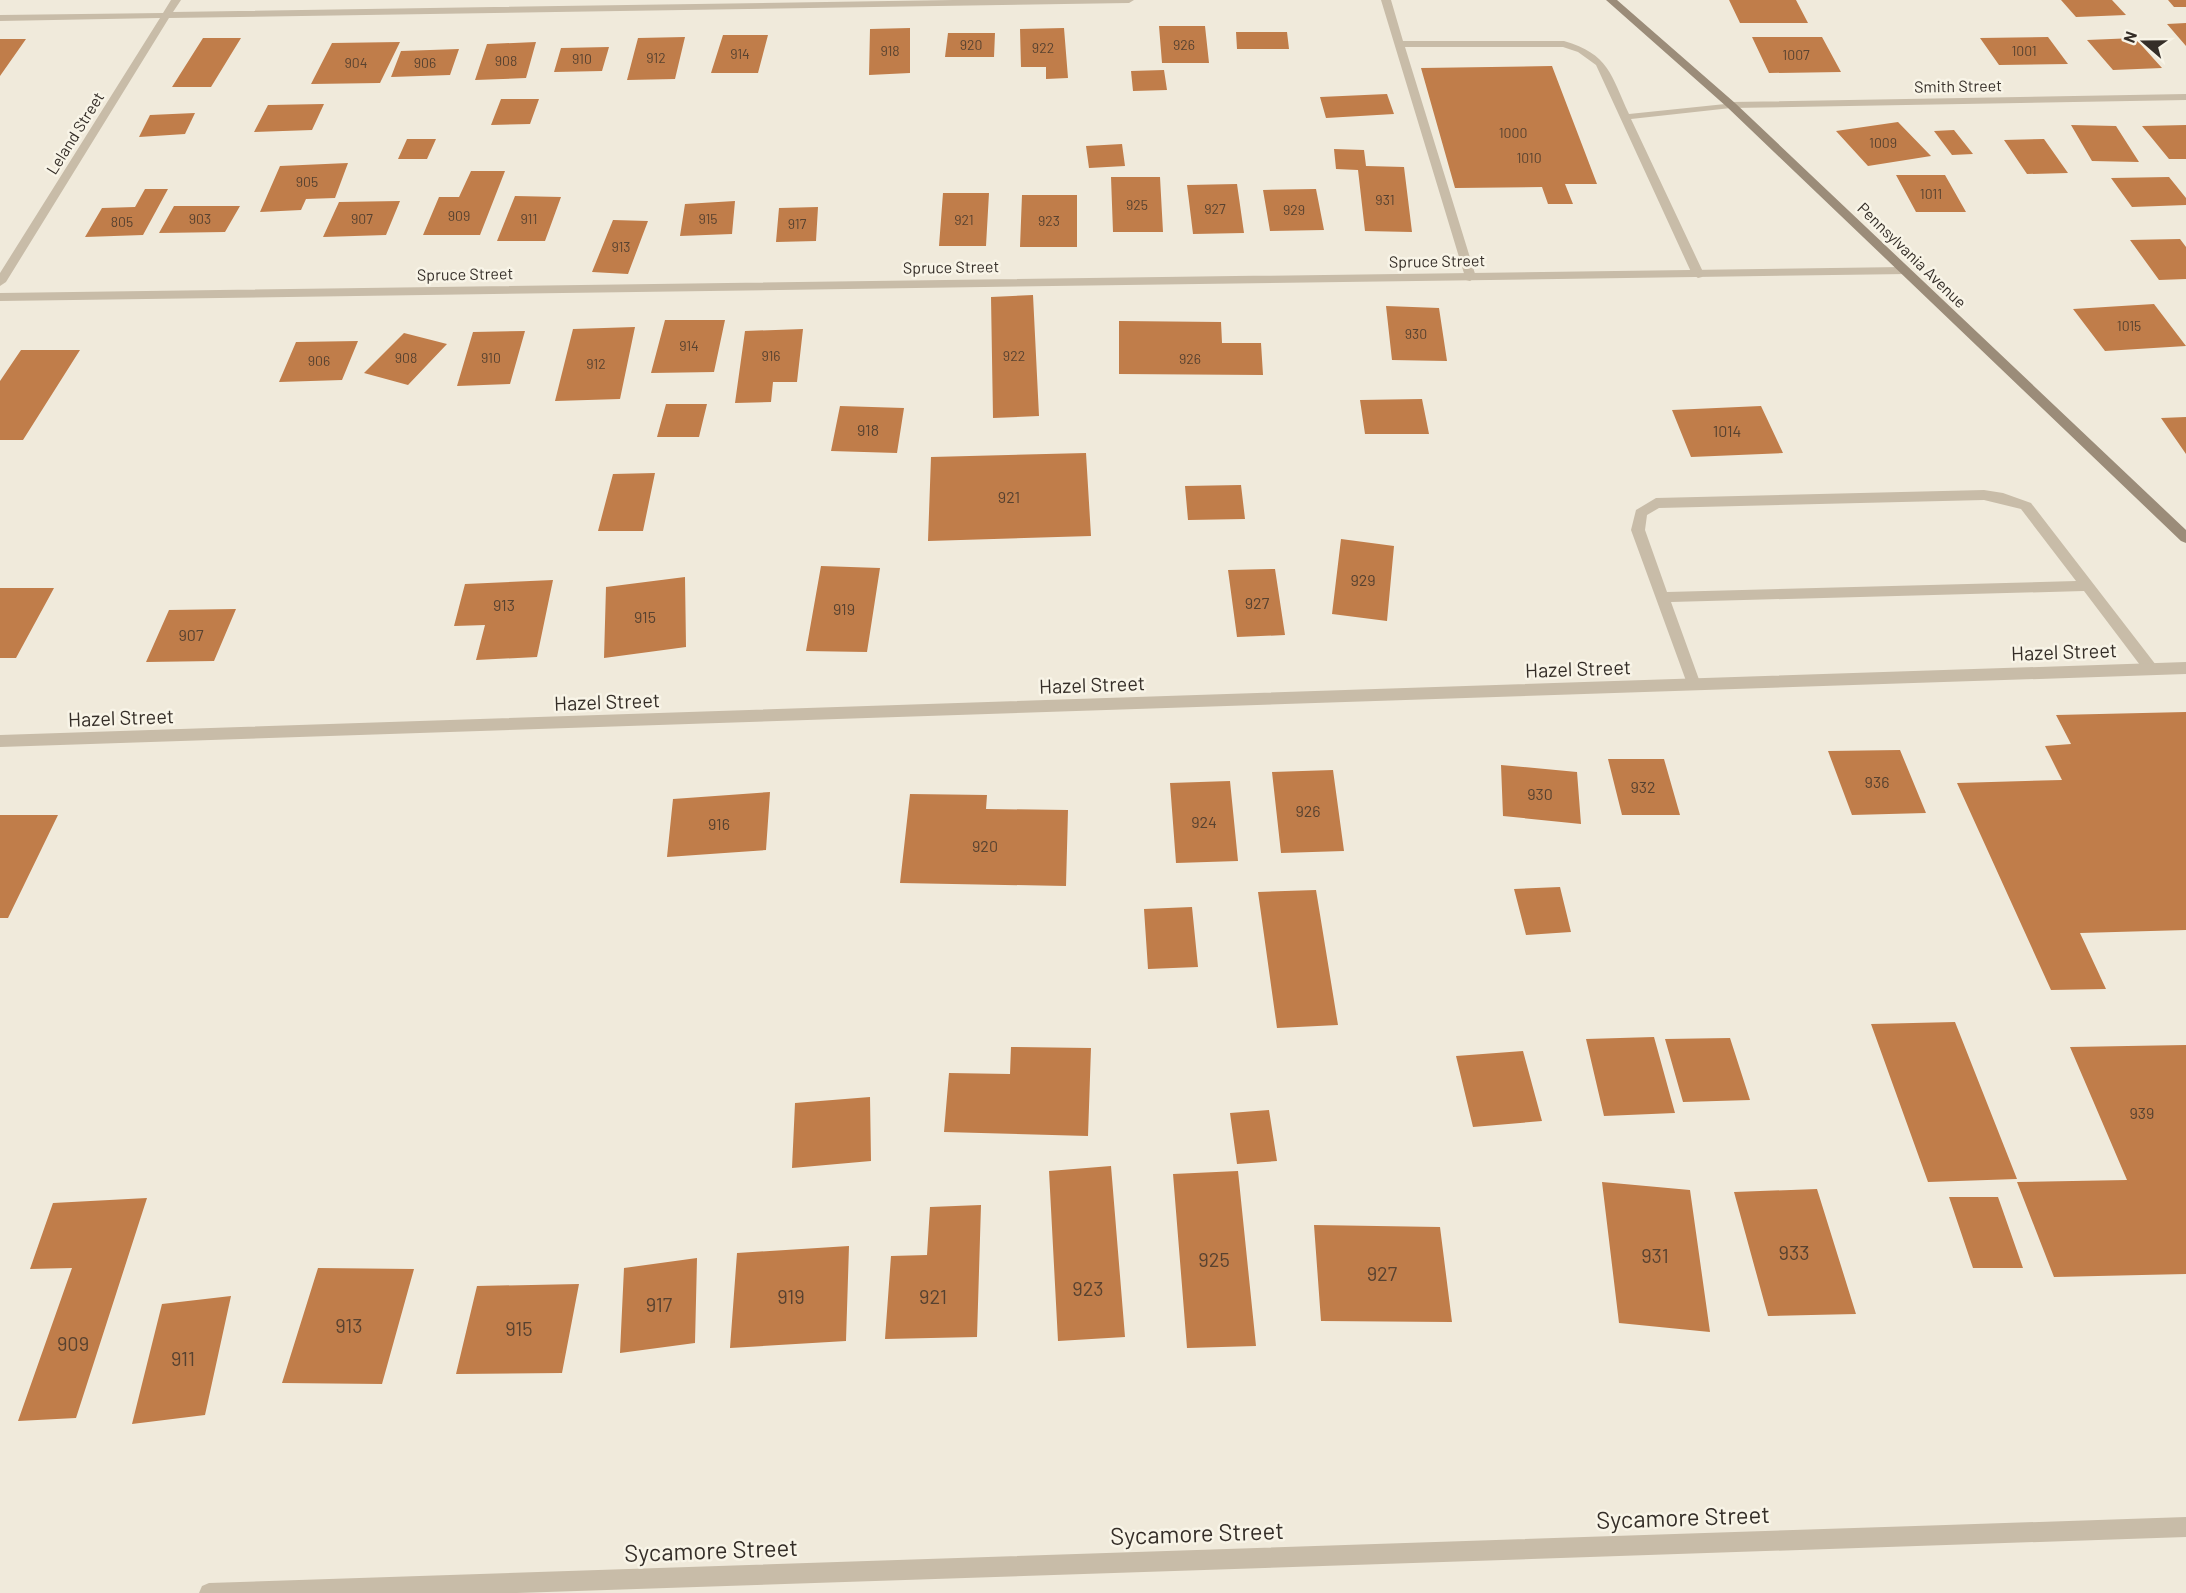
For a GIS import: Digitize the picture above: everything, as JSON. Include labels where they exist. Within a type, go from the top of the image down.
[{"type":"main road","name":"Pennsylvania Avenue","points":[[1611,0],[1731,105],[2186,538]]},
{"type":"street","name":"Leland Street","points":[[0,282],[176,0]]},
{"type":"street","points":[[0,18],[1129,0]]},
{"type":"street","points":[[1386,0],[1470,277]]},
{"type":"street","points":[[1399,44],[1564,44],[1581,50],[1600,63],[1698,273]]},
{"type":"street","name":"Smith Street","points":[[1625,117],[1731,105],[2186,98]]},
{"type":"street","name":"Spruce Street","points":[[0,297],[1903,271]]},
{"type":"street","points":[[1694,685],[1638,530],[1641,513],[1656,503],[1984,495],[2003,498],[2026,506],[2151,669]]},
{"type":"street","points":[[1662,597],[2087,586]]},
{"type":"street","name":"Hazel Street","points":[[0,741],[2186,668]]},
{"type":"street","name":"Sycamore Street","points":[[209,1593],[2186,1527]]},
{"type":"building","points":[[1729,0],[1796,0],[1808,23],[1740,23]]},
{"type":"building","points":[[2061,0],[2112,0],[2126,15],[2076,17]]},
{"type":"building","points":[[2168,0],[2186,0],[2186,7],[2174,7]]},
{"type":"building","points":[[2186,23],[2186,46],[2167,24]]},
{"type":"building","points":[[1159,26],[1205,26],[1209,63],[1162,63]]},
{"type":"building","points":[[910,28],[910,73],[869,75],[870,29]]},
{"type":"building","points":[[1064,28],[1068,78],[1046,79],[1046,67],[1021,67],[1020,29]]},
{"type":"building","points":[[1236,32],[1287,32],[1289,49],[1237,49]]},
{"type":"building","points":[[948,33],[995,33],[994,57],[945,57]]},
{"type":"building","points":[[723,35],[768,35],[758,73],[711,73]]},
{"type":"building","points":[[685,37],[675,79],[627,80],[638,38]]},
{"type":"building","points":[[1752,37],[1822,37],[1841,72],[1769,73]]},
{"type":"building","points":[[2048,37],[2068,64],[1999,65],[1980,38]]},
{"type":"building","points":[[203,38],[241,38],[211,87],[172,87]]},
{"type":"building","points":[[2135,38],[2162,68],[2113,70],[2087,40]]},
{"type":"building","points":[[0,39],[26,39],[0,76]]},
{"type":"building","points":[[400,42],[380,83],[311,84],[332,43]]},
{"type":"building","points":[[536,42],[526,78],[475,80],[487,44]]},
{"type":"building","points":[[609,47],[602,71],[554,72],[561,48]]},
{"type":"building","points":[[459,49],[450,75],[391,77],[401,51]]},
{"type":"building","points":[[1552,66],[1597,184],[1565,184],[1573,204],[1548,204],[1542,187],[1455,188],[1421,68]]},
{"type":"building","points":[[1164,70],[1167,90],[1133,91],[1131,71]]},
{"type":"building","points":[[1387,94],[1394,114],[1326,118],[1320,97]]},
{"type":"building","points":[[501,99],[539,99],[530,124],[491,125]]},
{"type":"building","points":[[324,104],[312,130],[254,132],[268,105]]},
{"type":"building","points":[[195,113],[185,134],[139,137],[150,115]]},
{"type":"building","points":[[1898,122],[1931,156],[1868,166],[1836,131]]},
{"type":"building","points":[[2071,125],[2116,126],[2139,162],[2092,161]]},
{"type":"building","points":[[2186,125],[2186,159],[2169,159],[2142,126]]},
{"type":"building","points":[[1954,130],[1973,154],[1952,155],[1934,131]]},
{"type":"building","points":[[407,139],[436,139],[427,159],[398,159]]},
{"type":"building","points":[[2044,139],[2068,173],[2027,174],[2004,140]]},
{"type":"building","points":[[1122,144],[1125,166],[1089,168],[1086,146]]},
{"type":"building","points":[[1334,149],[1364,150],[1366,166],[1404,167],[1412,232],[1365,231],[1358,170],[1336,169]]},
{"type":"building","points":[[348,163],[335,198],[306,199],[301,210],[260,212],[280,166]]},
{"type":"building","points":[[471,171],[505,171],[480,235],[423,235],[439,197],[459,197]]},
{"type":"building","points":[[1896,175],[1945,175],[1966,212],[1916,212]]},
{"type":"building","points":[[1111,177],[1160,177],[1163,232],[1113,232]]},
{"type":"building","points":[[2169,177],[2186,198],[2186,205],[2132,207],[2111,178]]},
{"type":"building","points":[[1237,184],[1244,233],[1193,234],[1187,185]]},
{"type":"building","points":[[145,189],[168,189],[143,235],[85,237],[102,208],[135,207]]},
{"type":"building","points":[[1316,189],[1324,230],[1270,231],[1263,190]]},
{"type":"building","points":[[943,193],[989,193],[986,246],[939,246]]},
{"type":"building","points":[[1022,195],[1077,195],[1077,247],[1020,247]]},
{"type":"building","points":[[515,196],[561,197],[545,241],[497,241]]},
{"type":"building","points":[[400,201],[386,235],[323,237],[339,202]]},
{"type":"building","points":[[735,201],[732,234],[680,236],[685,204]]},
{"type":"building","points":[[174,206],[240,206],[225,232],[159,233]]},
{"type":"building","points":[[818,207],[816,241],[776,242],[779,208]]},
{"type":"building","points":[[613,220],[648,221],[628,274],[592,272]]},
{"type":"building","points":[[2180,239],[2186,247],[2186,279],[2159,280],[2130,240]]},
{"type":"building","points":[[1033,295],[1039,416],[993,418],[991,297]]},
{"type":"building","points":[[2154,304],[2186,346],[2105,351],[2073,309]]},
{"type":"building","points":[[1386,306],[1439,308],[1447,361],[1392,360]]},
{"type":"building","points":[[665,320],[725,320],[714,372],[651,373]]},
{"type":"building","points":[[1119,321],[1221,322],[1222,343],[1261,343],[1263,375],[1119,374]]},
{"type":"building","points":[[635,327],[620,399],[555,401],[573,329]]},
{"type":"building","points":[[803,329],[797,382],[773,382],[771,402],[735,403],[745,331]]},
{"type":"building","points":[[525,331],[510,384],[457,386],[473,332]]},
{"type":"building","points":[[404,333],[447,344],[408,385],[364,373]]},
{"type":"building","points":[[358,341],[342,380],[279,382],[296,342]]},
{"type":"building","points":[[21,350],[80,350],[23,440],[0,440],[0,381]]},
{"type":"building","points":[[1422,399],[1429,434],[1365,434],[1360,400]]},
{"type":"building","points":[[666,404],[707,404],[699,437],[657,437]]},
{"type":"building","points":[[840,406],[904,408],[897,453],[831,451]]},
{"type":"building","points":[[1761,406],[1783,453],[1691,457],[1672,410]]},
{"type":"building","points":[[2186,417],[2186,454],[2161,418]]},
{"type":"building","points":[[1086,453],[1091,536],[928,541],[931,457]]},
{"type":"building","points":[[655,473],[643,531],[598,531],[613,474]]},
{"type":"building","points":[[1241,485],[1245,519],[1188,520],[1185,486]]},
{"type":"building","points":[[1341,539],[1394,546],[1387,621],[1332,614]]},
{"type":"building","points":[[821,566],[880,568],[867,652],[806,651]]},
{"type":"building","points":[[1275,569],[1285,635],[1237,637],[1228,570]]},
{"type":"building","points":[[685,577],[686,647],[604,658],[606,587]]},
{"type":"building","points":[[553,580],[537,657],[476,660],[485,625],[454,626],[465,584]]},
{"type":"building","points":[[0,588],[54,588],[16,658],[0,658]]},
{"type":"building","points":[[236,609],[214,661],[146,662],[169,610]]},
{"type":"building","points":[[2186,712],[2186,930],[2080,933],[2106,989],[2051,990],[1957,783],[2062,780],[2045,746],[2071,744],[2056,715]]},
{"type":"building","points":[[1900,750],[1926,813],[1852,815],[1828,751]]},
{"type":"building","points":[[1608,759],[1664,759],[1680,815],[1622,815]]},
{"type":"building","points":[[1501,765],[1577,772],[1581,824],[1503,816]]},
{"type":"building","points":[[1333,770],[1344,851],[1281,853],[1272,772]]},
{"type":"building","points":[[1230,781],[1238,861],[1176,863],[1170,783]]},
{"type":"building","points":[[770,792],[766,850],[667,857],[673,799]]},
{"type":"building","points":[[910,794],[987,795],[986,809],[1068,810],[1066,886],[900,883]]},
{"type":"building","points":[[0,815],[58,815],[8,918],[0,918]]},
{"type":"building","points":[[1560,887],[1571,932],[1526,935],[1514,889]]},
{"type":"building","points":[[1316,890],[1338,1025],[1277,1028],[1258,892]]},
{"type":"building","points":[[1192,907],[1198,967],[1148,969],[1144,909]]},
{"type":"building","points":[[1955,1022],[2017,1179],[1928,1182],[1871,1024]]},
{"type":"building","points":[[1654,1037],[1675,1113],[1604,1116],[1586,1039]]},
{"type":"building","points":[[1730,1038],[1750,1100],[1683,1102],[1665,1039]]},
{"type":"building","points":[[2186,1045],[2186,1274],[2054,1277],[2017,1182],[2127,1180],[2070,1047]]},
{"type":"building","points":[[1011,1047],[1091,1048],[1088,1136],[944,1132],[949,1073],[1010,1074]]},
{"type":"building","points":[[1523,1051],[1542,1121],[1473,1127],[1456,1056]]},
{"type":"building","points":[[870,1097],[871,1161],[792,1168],[795,1103]]},
{"type":"building","points":[[1269,1110],[1277,1161],[1237,1164],[1230,1113]]},
{"type":"building","points":[[1111,1166],[1125,1337],[1058,1341],[1049,1171]]},
{"type":"building","points":[[1238,1171],[1256,1346],[1187,1348],[1173,1174]]},
{"type":"building","points":[[1602,1182],[1690,1190],[1710,1332],[1619,1323]]},
{"type":"building","points":[[1817,1189],[1856,1314],[1768,1316],[1734,1192]]},
{"type":"building","points":[[1949,1197],[1998,1197],[2023,1268],[1973,1268]]},
{"type":"building","points":[[147,1198],[76,1418],[18,1421],[72,1268],[30,1269],[53,1203]]},
{"type":"building","points":[[981,1205],[977,1337],[885,1339],[891,1256],[927,1255],[930,1207]]},
{"type":"building","points":[[1314,1225],[1440,1227],[1452,1322],[1321,1321]]},
{"type":"building","points":[[849,1246],[846,1341],[730,1348],[737,1253]]},
{"type":"building","points":[[697,1258],[695,1343],[620,1353],[624,1268]]},
{"type":"building","points":[[318,1268],[414,1269],[382,1384],[282,1383]]},
{"type":"building","points":[[579,1284],[562,1373],[456,1374],[477,1286]]},
{"type":"building","points":[[231,1296],[205,1415],[132,1424],[162,1304]]}]
